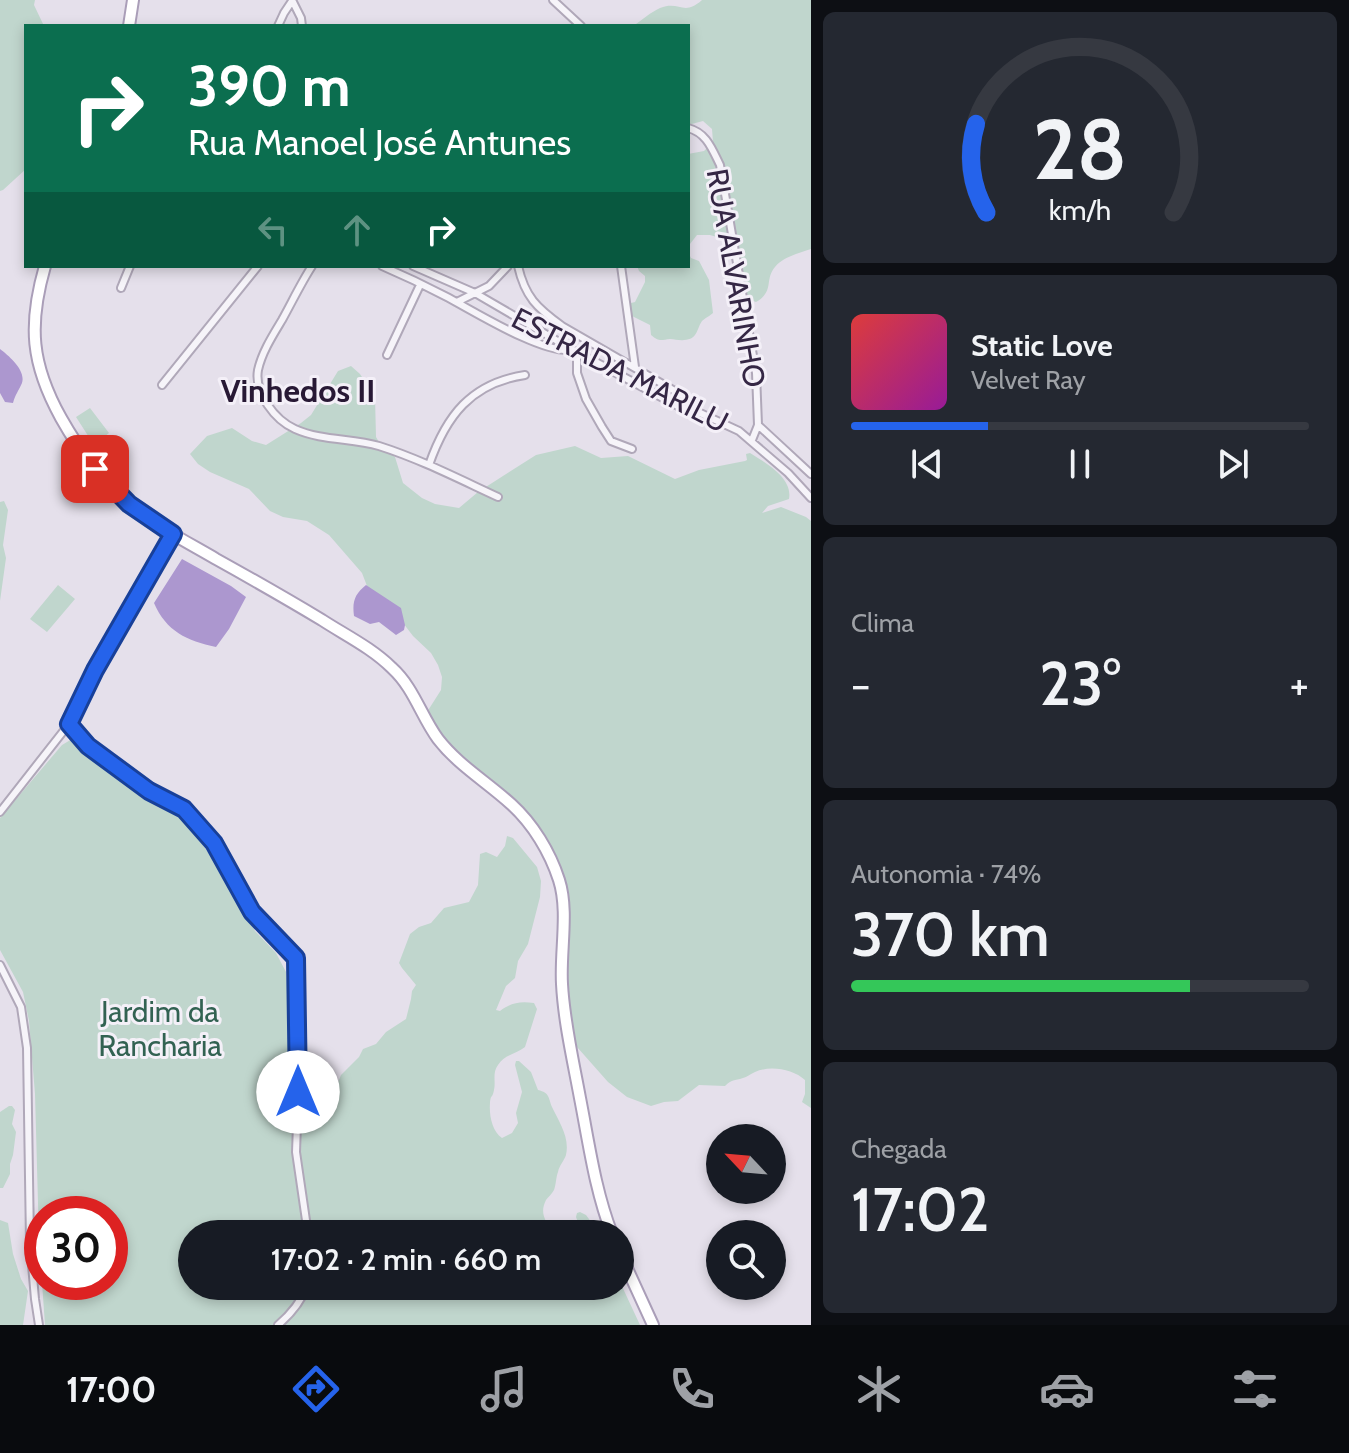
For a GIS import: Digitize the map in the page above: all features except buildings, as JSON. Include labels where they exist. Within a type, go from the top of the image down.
[{"type":"main road","points":[[129,24],[133,0]]},
{"type":"main road","points":[[45,268],[35,310],[34,345],[56,408],[83,454],[118,493],[143,514],[385,661],[406,683],[437,738],[525,819],[551,858],[561,885],[563,902],[562,986],[568,1033],[599,1192],[608,1220]]},
{"type":"main road","points":[[634,1284],[653,1325]]},
{"type":"street","points":[[553,0],[579,24]]},
{"type":"street","points":[[279,24],[292,1],[302,24]]},
{"type":"street","name":"RUA ALVARINHO","points":[[690,129],[708,141],[720,165],[756,373],[758,425],[752,440]]},
{"type":"street","points":[[121,288],[129,268]]},
{"type":"street","points":[[162,385],[256,268]]},
{"type":"street","points":[[311,268],[266,347],[258,370],[258,384],[280,420],[317,436],[377,445],[498,497]]},
{"type":"street","points":[[386,268],[547,347],[575,351],[577,373],[586,399],[602,427],[611,441],[632,449]]},
{"type":"street","name":"ESTRADA MARILU","points":[[418,268],[475,293],[678,406],[739,431],[788,473],[811,498]]},
{"type":"street","points":[[457,302],[489,286],[506,268]]},
{"type":"street","points":[[519,268],[528,296],[544,313],[687,398],[698,412]]},
{"type":"street","points":[[621,268],[635,367]]},
{"type":"street","points":[[387,355],[420,285]]},
{"type":"street","points":[[429,465],[457,410],[489,385],[525,375]]},
{"type":"street","points":[[758,425],[811,474]]},
{"type":"street","points":[[0,812],[69,724],[95,670],[173,534]]},
{"type":"street","points":[[69,724],[88,746],[149,791],[184,809],[214,843],[252,912],[296,958],[299,1070],[296,1152],[306,1220]]},
{"type":"street","points":[[0,965],[21,1007],[27,1048],[30,1242],[39,1325]]},
{"type":"street","points":[[278,1325],[301,1300]]},
{"type":"green space","points":[[0,0],[35,0],[34,5],[43,24],[24,24],[24,171],[0,191]]},
{"type":"green space","points":[[702,0],[811,0],[811,249],[778,264],[765,294],[756,302],[747,294],[730,241],[697,235],[690,244],[690,154],[704,151],[713,142],[712,129],[703,121],[690,124],[690,24],[636,24],[660,8],[696,5]]},
{"type":"green space","points":[[690,256],[699,261],[709,280],[713,313],[702,321],[692,338],[656,339],[651,335],[650,325],[630,315],[627,304],[635,302],[645,282],[645,276],[638,268],[690,268]]},
{"type":"green space","points":[[351,366],[375,397],[376,437],[383,449],[395,457],[403,483],[435,504],[459,508],[478,492],[536,455],[575,446],[601,458],[628,456],[675,479],[699,470],[745,461],[746,454],[750,453],[777,472],[789,491],[789,499],[768,506],[762,513],[781,507],[811,521],[811,1108],[802,1102],[805,1080],[781,1069],[761,1070],[725,1086],[699,1085],[678,1101],[651,1106],[627,1097],[608,1082],[577,1047],[563,987],[559,874],[520,818],[439,735],[427,712],[441,690],[442,677],[431,653],[367,586],[362,573],[329,535],[307,521],[283,517],[270,511],[249,489],[210,472],[190,454],[207,436],[232,428],[252,441],[266,445],[311,415],[338,371]]},
{"type":"green space","points":[[90,408],[109,433],[94,445],[76,417]]},
{"type":"green space","points":[[4,501],[8,510],[0,601],[0,502]]},
{"type":"green space","points":[[58,585],[75,599],[47,632],[30,619]]},
{"type":"green space","name":"Jardim da Rancharia","points":[[72,739],[185,819],[221,871],[255,931],[276,953],[286,972],[295,1082],[305,1089],[304,1097],[308,1100],[330,1084],[337,1085],[341,1075],[363,1049],[376,1044],[386,1032],[406,1019],[416,985],[399,963],[410,934],[431,923],[444,908],[469,902],[478,885],[480,854],[486,852],[497,857],[505,846],[507,836],[513,838],[537,867],[541,881],[540,897],[515,978],[506,986],[496,1010],[524,1002],[534,1003],[537,1009],[525,1047],[503,1059],[496,1068],[490,1108],[492,1122],[499,1135],[502,1138],[512,1133],[518,1123],[516,1113],[522,1092],[516,1061],[531,1072],[538,1090],[548,1096],[563,1130],[567,1148],[554,1190],[546,1200],[543,1210],[545,1220],[178,1220],[178,1300],[628,1300],[640,1325],[45,1325],[43,1300],[128,1300],[128,1196],[38,1196],[29,1021],[23,992],[0,950],[0,818],[62,745]]},
{"type":"green space","points":[[9,1106],[15,1110],[12,1124],[16,1132],[10,1174],[3,1188],[0,1188],[0,1112]]},
{"type":"green space","points":[[577,1213],[586,1215],[590,1220],[577,1220]]},
{"type":"green space","points":[[0,1220],[8,1223],[13,1254],[24,1284],[24,1300],[27,1300],[23,1325],[0,1325]]},
{"type":"shaded area","points":[[0,349],[22,373],[22,383],[13,403],[5,402],[0,393]]},
{"type":"shaded area","points":[[182,559],[246,597],[216,647],[196,642],[171,628],[154,603]]},
{"type":"shaded area","points":[[366,585],[401,608],[404,630],[396,635],[379,622],[370,624],[354,616],[355,598]]},
{"type":"district","name":"Vinhedos II","points":[[298,390]]},
{"type":"route","points":[[95,469],[129,504],[173,534],[95,670],[69,724],[88,746],[149,791],[184,809],[214,843],[252,912],[296,958],[298,1092]]}]
